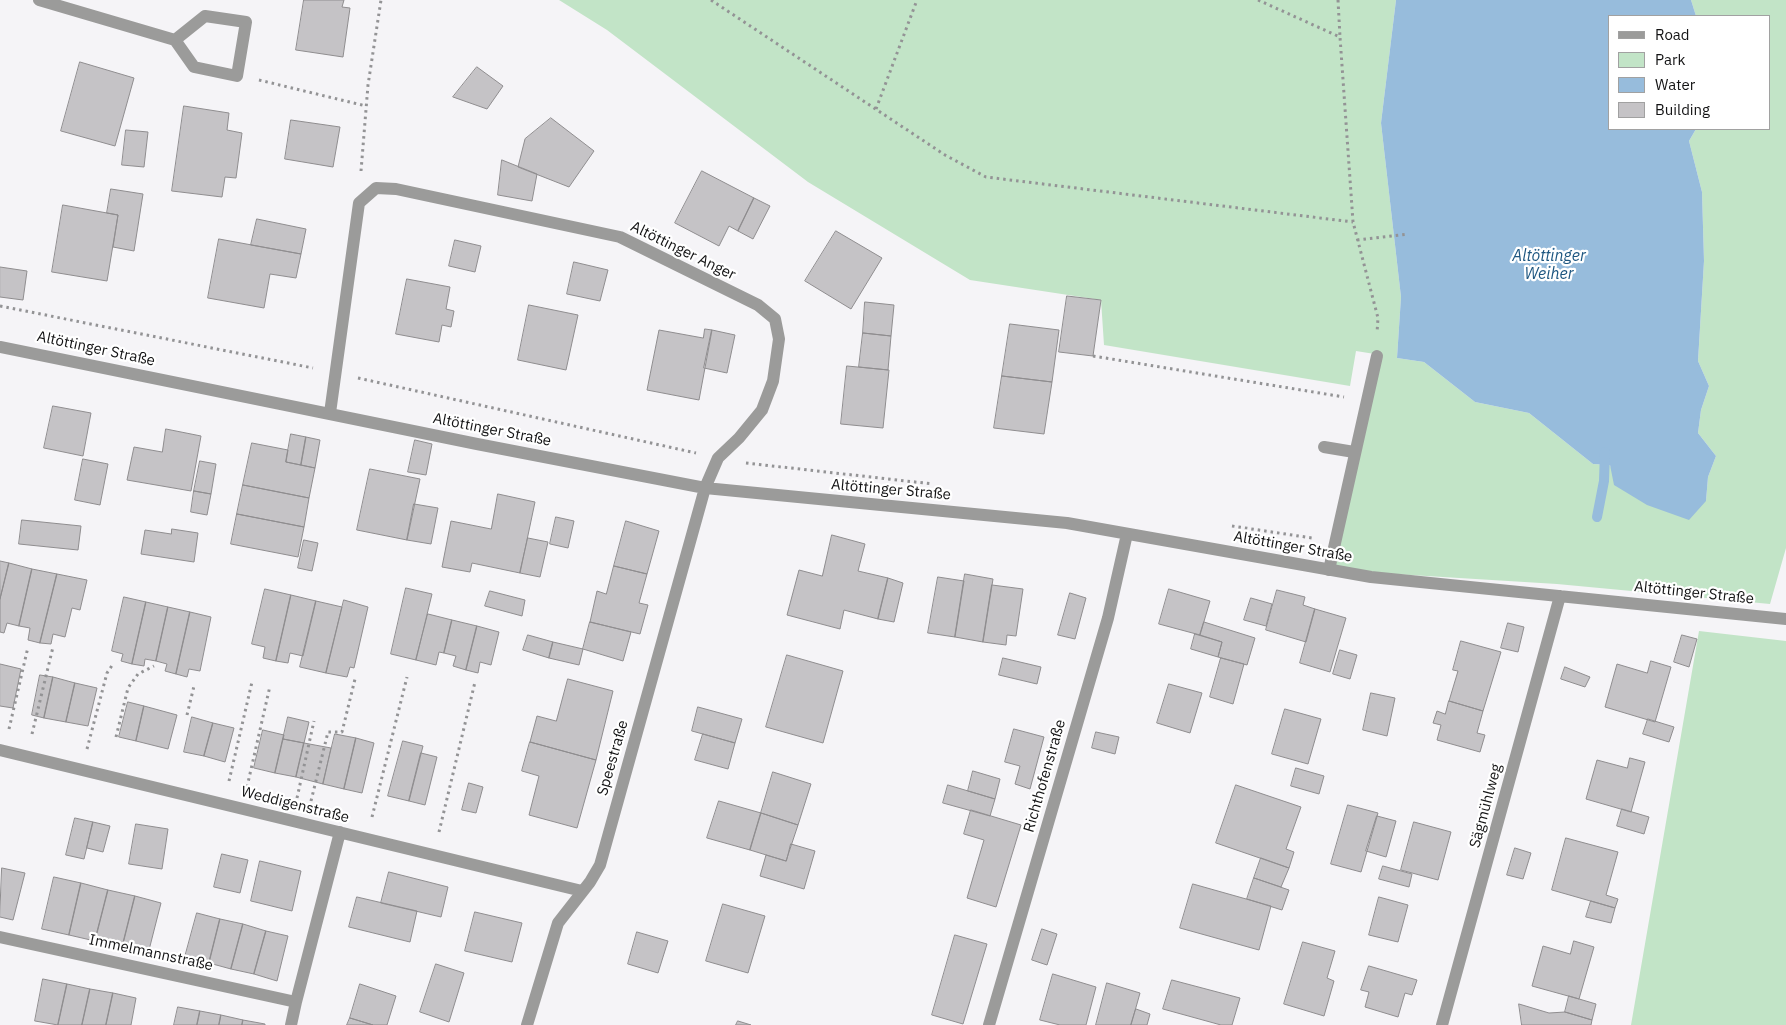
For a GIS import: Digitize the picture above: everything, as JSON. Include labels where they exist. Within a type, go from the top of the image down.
[{"type":"street","points":[[39,0],[176,40],[194,68],[237,76],[246,22],[205,16],[176,40]]},
{"type":"street","name":"Altöttinger Anger","points":[[359,203],[376,188],[396,189],[620,238],[758,305],[774,319],[779,339],[773,381],[762,410],[740,438],[718,458],[704,488]]},
{"type":"street","points":[[330,413],[359,203]]},
{"type":"street","name":"Altöttinger Straße","points":[[0,346],[477,444],[704,488],[1067,523],[1371,577],[1786,619]]},
{"type":"street","points":[[1329,570],[1377,356]]},
{"type":"street","points":[[1324,447],[1354,452]]},
{"type":"street","name":"Speestraße","points":[[527,1025],[558,923],[600,865],[704,488]]},
{"type":"street","name":"Richthofenstraße","points":[[989,1025],[1108,618],[1128,534]]},
{"type":"street","name":"Sägmühlweg","points":[[1442,1025],[1560,596]]},
{"type":"street","name":"Weddigenstraße","points":[[0,750],[582,891]]},
{"type":"street","points":[[291,1025],[340,832]]},
{"type":"street","name":"Immelmannstraße","points":[[0,937],[296,1002]]},
{"type":"path","points":[[359,203],[366,106],[381,0]]},
{"type":"path","points":[[711,0],[945,155],[986,177],[1353,222]]},
{"type":"path","points":[[876,109],[917,0]]},
{"type":"path","points":[[1258,0],[1340,36]]},
{"type":"path","points":[[1338,0],[1353,222],[1378,318],[1377,356]]},
{"type":"path","points":[[237,76],[366,106]]},
{"type":"path","points":[[1357,240],[1408,234]]},
{"type":"path","points":[[0,306],[335,372],[718,458],[766,466],[939,485]]},
{"type":"path","points":[[1093,356],[1367,401]]},
{"type":"path","points":[[13,710],[28,647]]},
{"type":"path","points":[[37,714],[53,647]]},
{"type":"path","points":[[92,731],[107,672],[113,664]]},
{"type":"path","points":[[116,738],[128,688],[138,674],[154,666]]},
{"type":"path","points":[[372,816],[407,677]]},
{"type":"path","points":[[311,804],[328,732],[342,732],[355,679]]},
{"type":"path","points":[[233,762],[252,682]]},
{"type":"path","points":[[440,828],[476,682]]},
{"type":"path","points":[[187,715],[194,686]]},
{"type":"path","points":[[252,768],[270,686]]},
{"type":"path","points":[[297,800],[314,720]]},
{"type":"green space","points":[[559,0],[1396,0],[1381,123],[1401,297],[1397,358],[1424,362],[1475,402],[1529,413],[1593,464],[1610,465],[1614,476],[1706,501],[1708,477],[1716,456],[1698,433],[1701,410],[1709,386],[1698,361],[1704,261],[1702,192],[1689,141],[1695,130],[1771,130],[1771,15],[1696,15],[1691,0],[1786,0],[1786,548],[1770,604],[1557,584],[1329,570],[1381,355],[1356,351],[1350,386],[1104,345],[1101,300],[970,280],[808,182],[607,30]]},
{"type":"green space","points":[[1699,631],[1786,641],[1786,1025],[1631,1025]]},
{"type":"water","name":"Altöttinger Weiher","points":[[1396,0],[1691,0],[1696,15],[1608,15],[1608,130],[1695,130],[1689,141],[1702,192],[1704,261],[1698,361],[1709,386],[1701,410],[1698,433],[1716,456],[1708,477],[1706,501],[1689,520],[1647,505],[1614,485],[1610,465],[1593,464],[1529,413],[1475,402],[1424,362],[1397,358],[1401,297],[1381,123]]},
{"type":"building","points":[[304,0],[344,0],[342,7],[350,8],[343,57],[296,50]]},
{"type":"building","points":[[80,62],[134,78],[115,146],[61,131]]},
{"type":"building","points":[[477,67],[503,86],[487,109],[453,97]]},
{"type":"building","points":[[184,106],[229,113],[227,130],[242,133],[236,178],[225,177],[222,197],[172,191]]},
{"type":"building","points":[[551,118],[594,151],[569,187],[518,167],[525,139]]},
{"type":"building","points":[[291,120],[340,127],[333,167],[285,159]]},
{"type":"building","points":[[126,130],[148,132],[144,167],[122,165]]},
{"type":"building","points":[[502,160],[537,174],[532,201],[498,195]]},
{"type":"building","points":[[702,171],[754,198],[738,231],[729,226],[719,246],[675,223]]},
{"type":"building","points":[[111,189],[143,194],[134,251],[113,247],[118,215],[107,213]]},
{"type":"building","points":[[754,198],[770,206],[753,239],[738,231]]},
{"type":"building","points":[[63,205],[118,215],[107,281],[52,272]]},
{"type":"building","points":[[257,219],[306,229],[301,254],[251,245]]},
{"type":"building","points":[[836,231],[882,258],[851,309],[805,281]]},
{"type":"building","points":[[219,239],[301,254],[296,278],[270,274],[264,308],[208,298]]},
{"type":"building","points":[[455,240],[481,246],[475,272],[449,266]]},
{"type":"building","points":[[574,262],[608,270],[600,301],[567,294]]},
{"type":"building","points":[[0,267],[27,271],[23,300],[0,297]]},
{"type":"building","points":[[407,279],[450,287],[446,309],[454,311],[451,327],[442,325],[439,342],[396,334]]},
{"type":"building","points":[[1067,296],[1101,300],[1093,356],[1059,352]]},
{"type":"building","points":[[865,302],[894,305],[891,336],[863,333]]},
{"type":"building","points":[[529,305],[578,315],[566,370],[518,360]]},
{"type":"building","points":[[1010,324],[1059,330],[1052,382],[1002,376]]},
{"type":"building","points":[[705,329],[712,330],[699,400],[647,390],[659,330],[703,338]]},
{"type":"building","points":[[712,330],[735,335],[727,373],[704,368]]},
{"type":"building","points":[[863,333],[891,336],[888,370],[859,367]]},
{"type":"building","points":[[847,366],[889,370],[883,428],[841,424]]},
{"type":"building","points":[[1002,376],[1052,382],[1044,434],[994,428]]},
{"type":"building","points":[[53,406],[91,413],[83,456],[44,448]]},
{"type":"building","points":[[166,429],[201,436],[191,491],[127,480],[134,447],[162,452]]},
{"type":"building","points":[[291,434],[306,437],[301,465],[286,462]]},
{"type":"building","points":[[306,437],[320,440],[315,468],[301,465]]},
{"type":"building","points":[[415,440],[432,444],[426,475],[408,472]]},
{"type":"building","points":[[252,443],[288,450],[286,462],[315,468],[309,498],[243,485]]},
{"type":"building","points":[[83,459],[108,464],[100,505],[75,500]]},
{"type":"building","points":[[200,461],[216,464],[211,494],[194,491]]},
{"type":"building","points":[[370,469],[420,479],[407,540],[357,530]]},
{"type":"building","points":[[243,485],[309,498],[304,527],[237,514]]},
{"type":"building","points":[[194,491],[211,494],[207,515],[191,512]]},
{"type":"building","points":[[498,494],[535,502],[520,573],[472,563],[470,572],[442,567],[451,521],[491,529]]},
{"type":"building","points":[[414,504],[438,508],[431,544],[407,540]]},
{"type":"building","points":[[237,514],[304,527],[298,557],[231,544]]},
{"type":"building","points":[[556,517],[574,521],[568,548],[550,544]]},
{"type":"building","points":[[22,520],[81,526],[78,550],[19,544]]},
{"type":"building","points":[[626,521],[659,531],[647,574],[614,566]]},
{"type":"building","points":[[172,529],[198,533],[194,562],[141,554],[145,530],[171,534]]},
{"type":"building","points":[[832,535],[865,544],[858,571],[888,578],[878,619],[844,610],[840,629],[787,615],[799,570],[822,576]]},
{"type":"building","points":[[528,538],[548,542],[540,577],[520,573]]},
{"type":"building","points":[[304,540],[318,543],[312,571],[298,568]]},
{"type":"building","points":[[0,561],[9,563],[0,599]]},
{"type":"building","points":[[9,563],[32,569],[19,626],[7,623],[4,633],[0,632],[0,599]]},
{"type":"building","points":[[614,566],[647,574],[639,603],[648,605],[640,634],[590,622],[597,591],[606,594]]},
{"type":"building","points":[[32,569],[57,574],[40,643],[28,640],[30,628],[19,626]]},
{"type":"building","points":[[57,574],[87,580],[80,610],[72,608],[65,637],[53,634],[51,644],[40,643]]},
{"type":"building","points":[[965,574],[993,579],[983,642],[955,637]]},
{"type":"building","points":[[938,577],[964,581],[955,637],[928,633]]},
{"type":"building","points":[[888,578],[903,583],[894,622],[878,619]]},
{"type":"building","points":[[992,585],[1023,589],[1016,636],[1007,635],[1006,645],[983,642]]},
{"type":"building","points":[[406,588],[432,594],[416,660],[391,654]]},
{"type":"building","points":[[265,589],[291,595],[276,661],[263,658],[265,647],[252,644]]},
{"type":"building","points":[[1169,589],[1210,601],[1200,635],[1159,624]]},
{"type":"building","points":[[1277,590],[1305,597],[1303,605],[1315,609],[1306,642],[1266,630]]},
{"type":"building","points":[[490,591],[525,600],[522,616],[485,606]]},
{"type":"building","points":[[1070,593],[1086,598],[1075,639],[1058,635]]},
{"type":"building","points":[[291,595],[316,601],[303,656],[290,653],[288,663],[276,661]]},
{"type":"building","points":[[124,597],[146,602],[132,664],[121,661],[123,654],[112,651]]},
{"type":"building","points":[[1251,598],[1272,604],[1266,626],[1244,620]]},
{"type":"building","points":[[344,600],[368,607],[354,668],[350,667],[347,677],[326,673]]},
{"type":"building","points":[[316,601],[342,607],[326,673],[300,667]]},
{"type":"building","points":[[146,602],[168,607],[156,661],[145,659],[144,666],[132,664]]},
{"type":"building","points":[[168,607],[190,612],[176,674],[165,671],[167,664],[156,661]]},
{"type":"building","points":[[1315,609],[1346,618],[1330,672],[1300,663]]},
{"type":"building","points":[[190,612],[211,617],[200,671],[189,669],[187,677],[176,674]]},
{"type":"building","points":[[428,614],[452,620],[444,653],[439,652],[436,665],[416,660]]},
{"type":"building","points":[[452,620],[477,626],[466,670],[453,666],[456,656],[444,653]]},
{"type":"building","points":[[590,622],[631,632],[623,661],[583,649]]},
{"type":"building","points":[[1204,622],[1255,638],[1247,665],[1218,657],[1222,642],[1200,635]]},
{"type":"building","points":[[1508,623],[1524,627],[1518,652],[1501,648]]},
{"type":"building","points":[[477,626],[499,632],[491,665],[480,662],[478,673],[466,670]]},
{"type":"building","points":[[1195,634],[1222,642],[1218,657],[1191,649]]},
{"type":"building","points":[[528,635],[553,642],[549,658],[523,650]]},
{"type":"building","points":[[1682,635],[1697,639],[1689,667],[1674,662]]},
{"type":"building","points":[[1461,641],[1501,652],[1483,711],[1449,701],[1458,671],[1453,670]]},
{"type":"building","points":[[553,642],[583,649],[579,665],[549,658]]},
{"type":"building","points":[[1340,650],[1357,655],[1350,679],[1333,674]]},
{"type":"building","points":[[787,655],[843,671],[823,743],[766,727]]},
{"type":"building","points":[[1003,658],[1041,667],[1037,684],[999,675]]},
{"type":"building","points":[[1221,658],[1244,664],[1233,704],[1210,697]]},
{"type":"building","points":[[1651,661],[1671,667],[1655,722],[1605,707],[1617,664],[1647,673]]},
{"type":"building","points":[[0,664],[21,669],[13,708],[0,706]]},
{"type":"building","points":[[1565,667],[1590,677],[1585,687],[1561,679]]},
{"type":"building","points":[[40,675],[53,677],[44,718],[32,715]]},
{"type":"building","points":[[53,677],[75,683],[66,722],[44,718]]},
{"type":"building","points":[[568,679],[613,691],[596,760],[530,742],[537,716],[556,721]]},
{"type":"building","points":[[75,683],[97,688],[88,726],[66,722]]},
{"type":"building","points":[[1169,684],[1202,693],[1190,733],[1157,723]]},
{"type":"building","points":[[1371,693],[1395,698],[1387,736],[1363,730]]},
{"type":"building","points":[[1449,701],[1483,711],[1477,733],[1485,735],[1480,752],[1437,740],[1441,725],[1433,723],[1437,711],[1445,714]]},
{"type":"building","points":[[128,702],[144,706],[136,741],[119,737]]},
{"type":"building","points":[[144,706],[177,715],[168,749],[136,741]]},
{"type":"building","points":[[698,707],[742,719],[735,743],[692,731]]},
{"type":"building","points":[[1285,709],[1321,719],[1308,764],[1272,754]]},
{"type":"building","points":[[192,717],[213,723],[204,756],[184,752]]},
{"type":"building","points":[[288,717],[309,722],[304,743],[283,739]]},
{"type":"building","points":[[1648,719],[1674,727],[1669,742],[1643,734]]},
{"type":"building","points":[[213,723],[234,728],[225,762],[204,756]]},
{"type":"building","points":[[1014,729],[1044,737],[1030,789],[1015,784],[1020,766],[1005,762]]},
{"type":"building","points":[[263,730],[284,735],[275,773],[254,768]]},
{"type":"building","points":[[1096,732],[1119,737],[1115,754],[1092,748]]},
{"type":"building","points":[[335,734],[356,738],[344,789],[323,784]]},
{"type":"building","points":[[703,734],[735,743],[728,769],[695,760]]},
{"type":"building","points":[[356,738],[374,743],[362,793],[344,789]]},
{"type":"building","points":[[283,739],[304,743],[296,777],[275,773]]},
{"type":"building","points":[[403,741],[423,746],[409,801],[388,796]]},
{"type":"building","points":[[530,742],[596,760],[577,828],[529,815],[539,776],[522,771]]},
{"type":"building","points":[[304,743],[331,748],[323,784],[296,777]]},
{"type":"building","points":[[421,753],[437,757],[425,805],[409,801]]},
{"type":"building","points":[[1630,758],[1645,762],[1631,812],[1586,799],[1597,760],[1627,768]]},
{"type":"building","points":[[1296,768],[1324,776],[1319,794],[1291,786]]},
{"type":"building","points":[[973,771],[1000,779],[995,799],[968,791]]},
{"type":"building","points":[[773,772],[811,784],[798,825],[761,813]]},
{"type":"building","points":[[469,783],[483,787],[476,813],[462,810]]},
{"type":"building","points":[[948,785],[995,799],[990,816],[943,803]]},
{"type":"building","points":[[1236,785],[1301,807],[1286,849],[1294,852],[1289,868],[1216,843]]},
{"type":"building","points":[[719,801],[761,813],[750,850],[707,838]]},
{"type":"building","points":[[1348,805],[1378,813],[1361,872],[1331,864]]},
{"type":"building","points":[[1622,809],[1649,817],[1644,834],[1617,826]]},
{"type":"building","points":[[971,810],[1021,825],[996,907],[967,898],[984,840],[964,834]]},
{"type":"building","points":[[761,813],[798,825],[786,861],[750,850]]},
{"type":"building","points":[[1377,816],[1396,821],[1386,857],[1366,851]]},
{"type":"building","points":[[75,818],[93,822],[84,859],[66,855]]},
{"type":"building","points":[[93,822],[110,826],[103,852],[87,848]]},
{"type":"building","points":[[1414,822],[1451,832],[1438,880],[1401,870]]},
{"type":"building","points":[[136,824],[168,829],[162,869],[129,864]]},
{"type":"building","points":[[1566,838],[1618,852],[1606,895],[1618,899],[1615,908],[1552,890]]},
{"type":"building","points":[[791,844],[815,851],[804,889],[760,876],[766,855],[786,861]]},
{"type":"building","points":[[1515,848],[1531,853],[1523,879],[1507,875]]},
{"type":"building","points":[[222,854],[248,860],[240,893],[214,887]]},
{"type":"building","points":[[1261,858],[1289,868],[1281,887],[1254,878]]},
{"type":"building","points":[[260,861],[301,871],[292,911],[251,901]]},
{"type":"building","points":[[1383,866],[1412,874],[1409,887],[1379,879]]},
{"type":"building","points":[[2,868],[25,873],[13,920],[0,917]]},
{"type":"building","points":[[389,872],[448,887],[441,917],[381,903]]},
{"type":"building","points":[[54,877],[81,883],[69,935],[42,929]]},
{"type":"building","points":[[1254,878],[1289,890],[1282,910],[1247,899]]},
{"type":"building","points":[[81,883],[108,890],[95,941],[69,935]]},
{"type":"building","points":[[1193,884],[1271,906],[1259,950],[1180,928]]},
{"type":"building","points":[[108,890],[135,896],[122,948],[95,941]]},
{"type":"building","points":[[135,896],[161,903],[148,954],[122,948]]},
{"type":"building","points":[[357,897],[417,911],[410,942],[349,927]]},
{"type":"building","points":[[1379,897],[1408,905],[1398,942],[1369,935]]},
{"type":"building","points":[[1591,901],[1615,908],[1611,923],[1586,917]]},
{"type":"building","points":[[723,904],[765,916],[748,973],[706,961]]},
{"type":"building","points":[[475,912],[522,923],[512,962],[465,951]]},
{"type":"building","points":[[197,913],[220,919],[209,963],[185,957]]},
{"type":"building","points":[[220,919],[243,924],[231,969],[209,963]]},
{"type":"building","points":[[243,924],[266,931],[254,974],[231,969]]},
{"type":"building","points":[[1042,929],[1057,934],[1047,965],[1032,960]]},
{"type":"building","points":[[266,931],[288,936],[277,981],[254,974]]},
{"type":"building","points":[[637,932],[668,941],[658,973],[628,964]]},
{"type":"building","points":[[955,935],[987,944],[963,1024],[932,1015]]},
{"type":"building","points":[[1574,941],[1594,947],[1579,999],[1532,986],[1543,946],[1570,954]]},
{"type":"building","points":[[1303,942],[1335,951],[1327,978],[1334,981],[1324,1016],[1284,1004]]},
{"type":"building","points":[[436,964],[464,973],[449,1022],[420,1012]]},
{"type":"building","points":[[1369,966],[1417,980],[1412,995],[1405,993],[1398,1017],[1365,1007],[1369,992],[1361,990]]},
{"type":"building","points":[[1053,974],[1096,987],[1086,1025],[1060,1025],[1040,1020]]},
{"type":"building","points":[[43,979],[67,984],[58,1025],[35,1021]]},
{"type":"building","points":[[1172,980],[1240,998],[1232,1025],[1221,1025],[1163,1009]]},
{"type":"building","points":[[1107,983],[1140,993],[1131,1025],[1096,1025]]},
{"type":"building","points":[[67,984],[90,989],[82,1025],[58,1025]]},
{"type":"building","points":[[360,984],[396,996],[387,1025],[373,1025],[350,1018]]},
{"type":"building","points":[[90,989],[113,993],[106,1025],[82,1025]]},
{"type":"building","points":[[113,993],[136,998],[131,1025],[106,1025]]},
{"type":"building","points":[[1569,996],[1596,1004],[1592,1020],[1565,1012]]},
{"type":"building","points":[[1519,1004],[1549,1013],[1565,1012],[1592,1020],[1591,1025],[1522,1025]]},
{"type":"building","points":[[178,1007],[200,1011],[197,1025],[174,1025]]},
{"type":"building","points":[[1136,1009],[1150,1014],[1147,1025],[1131,1025]]},
{"type":"building","points":[[200,1011],[221,1015],[219,1025],[197,1025]]},
{"type":"building","points":[[221,1015],[243,1020],[242,1025],[219,1025]]},
{"type":"building","points":[[350,1018],[373,1025],[347,1025]]},
{"type":"building","points":[[243,1020],[265,1024],[265,1025],[242,1025]]},
{"type":"building","points":[[738,1021],[751,1025],[736,1025]]},
{"type":"waterway","points":[[1597,517],[1604,481],[1605,452]]}]
